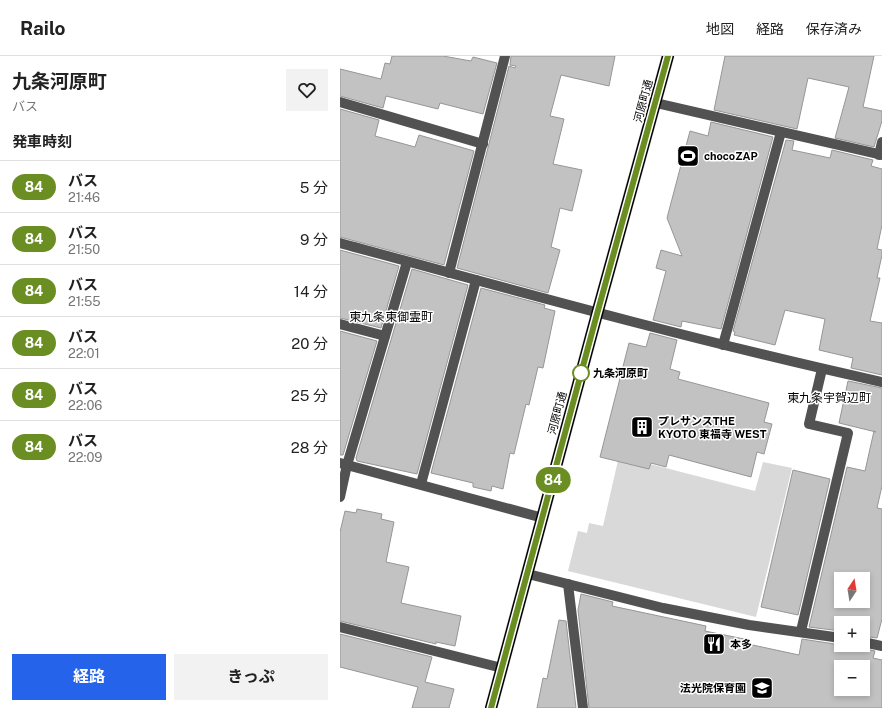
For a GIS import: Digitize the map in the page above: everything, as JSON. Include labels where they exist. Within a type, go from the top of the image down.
[{"type":"highway","name":"河原町通","points":[[491,708],[668,56]]},
{"type":"street","points":[[449,274],[505,56]]},
{"type":"street","points":[[340,102],[483,144]]},
{"type":"street","points":[[656,103],[881,155],[882,142]]},
{"type":"street","points":[[723,345],[781,132]]},
{"type":"street","points":[[340,243],[597,314],[822,369],[882,382]]},
{"type":"street","points":[[340,497],[344,464],[407,262]]},
{"type":"street","points":[[421,484],[476,280]]},
{"type":"street","points":[[340,324],[385,336]]},
{"type":"street","points":[[801,631],[848,433],[809,424],[822,369]]},
{"type":"street","points":[[344,464],[543,518]]},
{"type":"street","points":[[528,574],[663,608],[749,625],[834,637]]},
{"type":"street","points":[[568,584],[583,708]]},
{"type":"street","points":[[340,626],[502,668]]},
{"type":"street","points":[[870,643],[882,646]]},
{"type":"shaded area","points":[[619,456],[755,491],[763,462],[792,468],[756,617],[568,571],[578,531],[587,533],[589,523],[603,526]]},
{"type":"building","points":[[392,56],[443,56],[471,61],[473,57],[497,63],[483,114],[440,103],[438,109],[386,96],[383,108],[340,96],[340,69],[381,79],[385,63],[390,64]]},
{"type":"building","points":[[511,56],[615,56],[609,86],[561,75],[550,116],[564,119],[553,164],[582,170],[572,211],[560,208],[551,247],[560,250],[548,293],[457,268],[509,66],[515,68],[516,66],[510,65]]},
{"type":"building","points":[[725,56],[874,56],[863,107],[882,111],[882,121],[874,147],[835,138],[849,87],[808,78],[797,129],[714,110]]},
{"type":"building","points":[[340,109],[379,120],[375,136],[415,147],[419,135],[474,151],[444,265],[340,237]]},
{"type":"building","points":[[711,122],[773,137],[721,329],[682,321],[681,327],[653,320],[666,271],[656,268],[661,250],[682,256],[667,218],[690,131],[708,136]]},
{"type":"building","points":[[786,140],[794,141],[792,150],[830,158],[832,150],[873,160],[871,166],[882,169],[882,225],[877,249],[882,250],[882,255],[877,278],[880,278],[870,321],[882,323],[882,375],[851,368],[853,358],[819,350],[825,319],[785,310],[775,345],[734,335],[735,332],[733,331]]},
{"type":"building","points":[[340,250],[399,266],[381,328],[340,318]]},
{"type":"building","points":[[412,269],[468,285],[417,474],[357,461],[356,458]]},
{"type":"building","points":[[481,288],[545,305],[544,308],[555,311],[543,368],[538,367],[529,405],[526,404],[514,454],[510,453],[503,489],[492,486],[491,491],[473,487],[473,483],[431,473]]},
{"type":"building","points":[[340,331],[377,341],[343,455],[340,455]]},
{"type":"building","points":[[650,333],[677,340],[670,369],[680,372],[678,379],[769,403],[764,422],[772,424],[764,454],[757,452],[751,477],[669,455],[666,467],[651,463],[649,469],[600,457],[629,343],[646,347]]},
{"type":"building","points":[[848,381],[882,388],[882,486],[877,508],[882,509],[882,619],[877,638],[870,637],[870,616],[834,616],[834,630],[809,627],[847,467],[865,471],[874,431],[839,423]]},
{"type":"building","points":[[793,470],[830,479],[798,615],[761,607]]},
{"type":"building","points":[[357,509],[382,514],[381,519],[394,522],[386,562],[409,567],[401,603],[461,616],[455,646],[436,642],[436,644],[340,621],[340,532],[345,511],[356,513]]},
{"type":"building","points":[[581,594],[613,602],[612,606],[706,626],[705,631],[749,640],[748,644],[799,655],[802,639],[834,644],[834,652],[875,651],[873,658],[882,660],[882,708],[589,708],[578,610]]},
{"type":"building","points":[[559,620],[566,621],[576,708],[537,708],[543,678],[547,679]]},
{"type":"building","points":[[340,634],[432,657],[425,682],[454,689],[449,708],[412,708],[418,687],[340,667]]},
{"type":"bus line","name":"84","points":[[491,708],[668,56]]},
{"type":"place","name":"chocoZAP","points":[[688,156]]},
{"type":"place","name":"九条河原町","points":[[581,373]]},
{"type":"place","name":"プレサンスTHE KYOTO 東福寺 WEST","points":[[642,427]]},
{"type":"place","name":"本多","points":[[714,644]]},
{"type":"place","name":"法光院保育園","points":[[762,688]]},
{"type":"district","name":"東九条東御霊町","points":[[391,317]]},
{"type":"district","name":"東九条宇賀辺町","points":[[829,398]]}]
